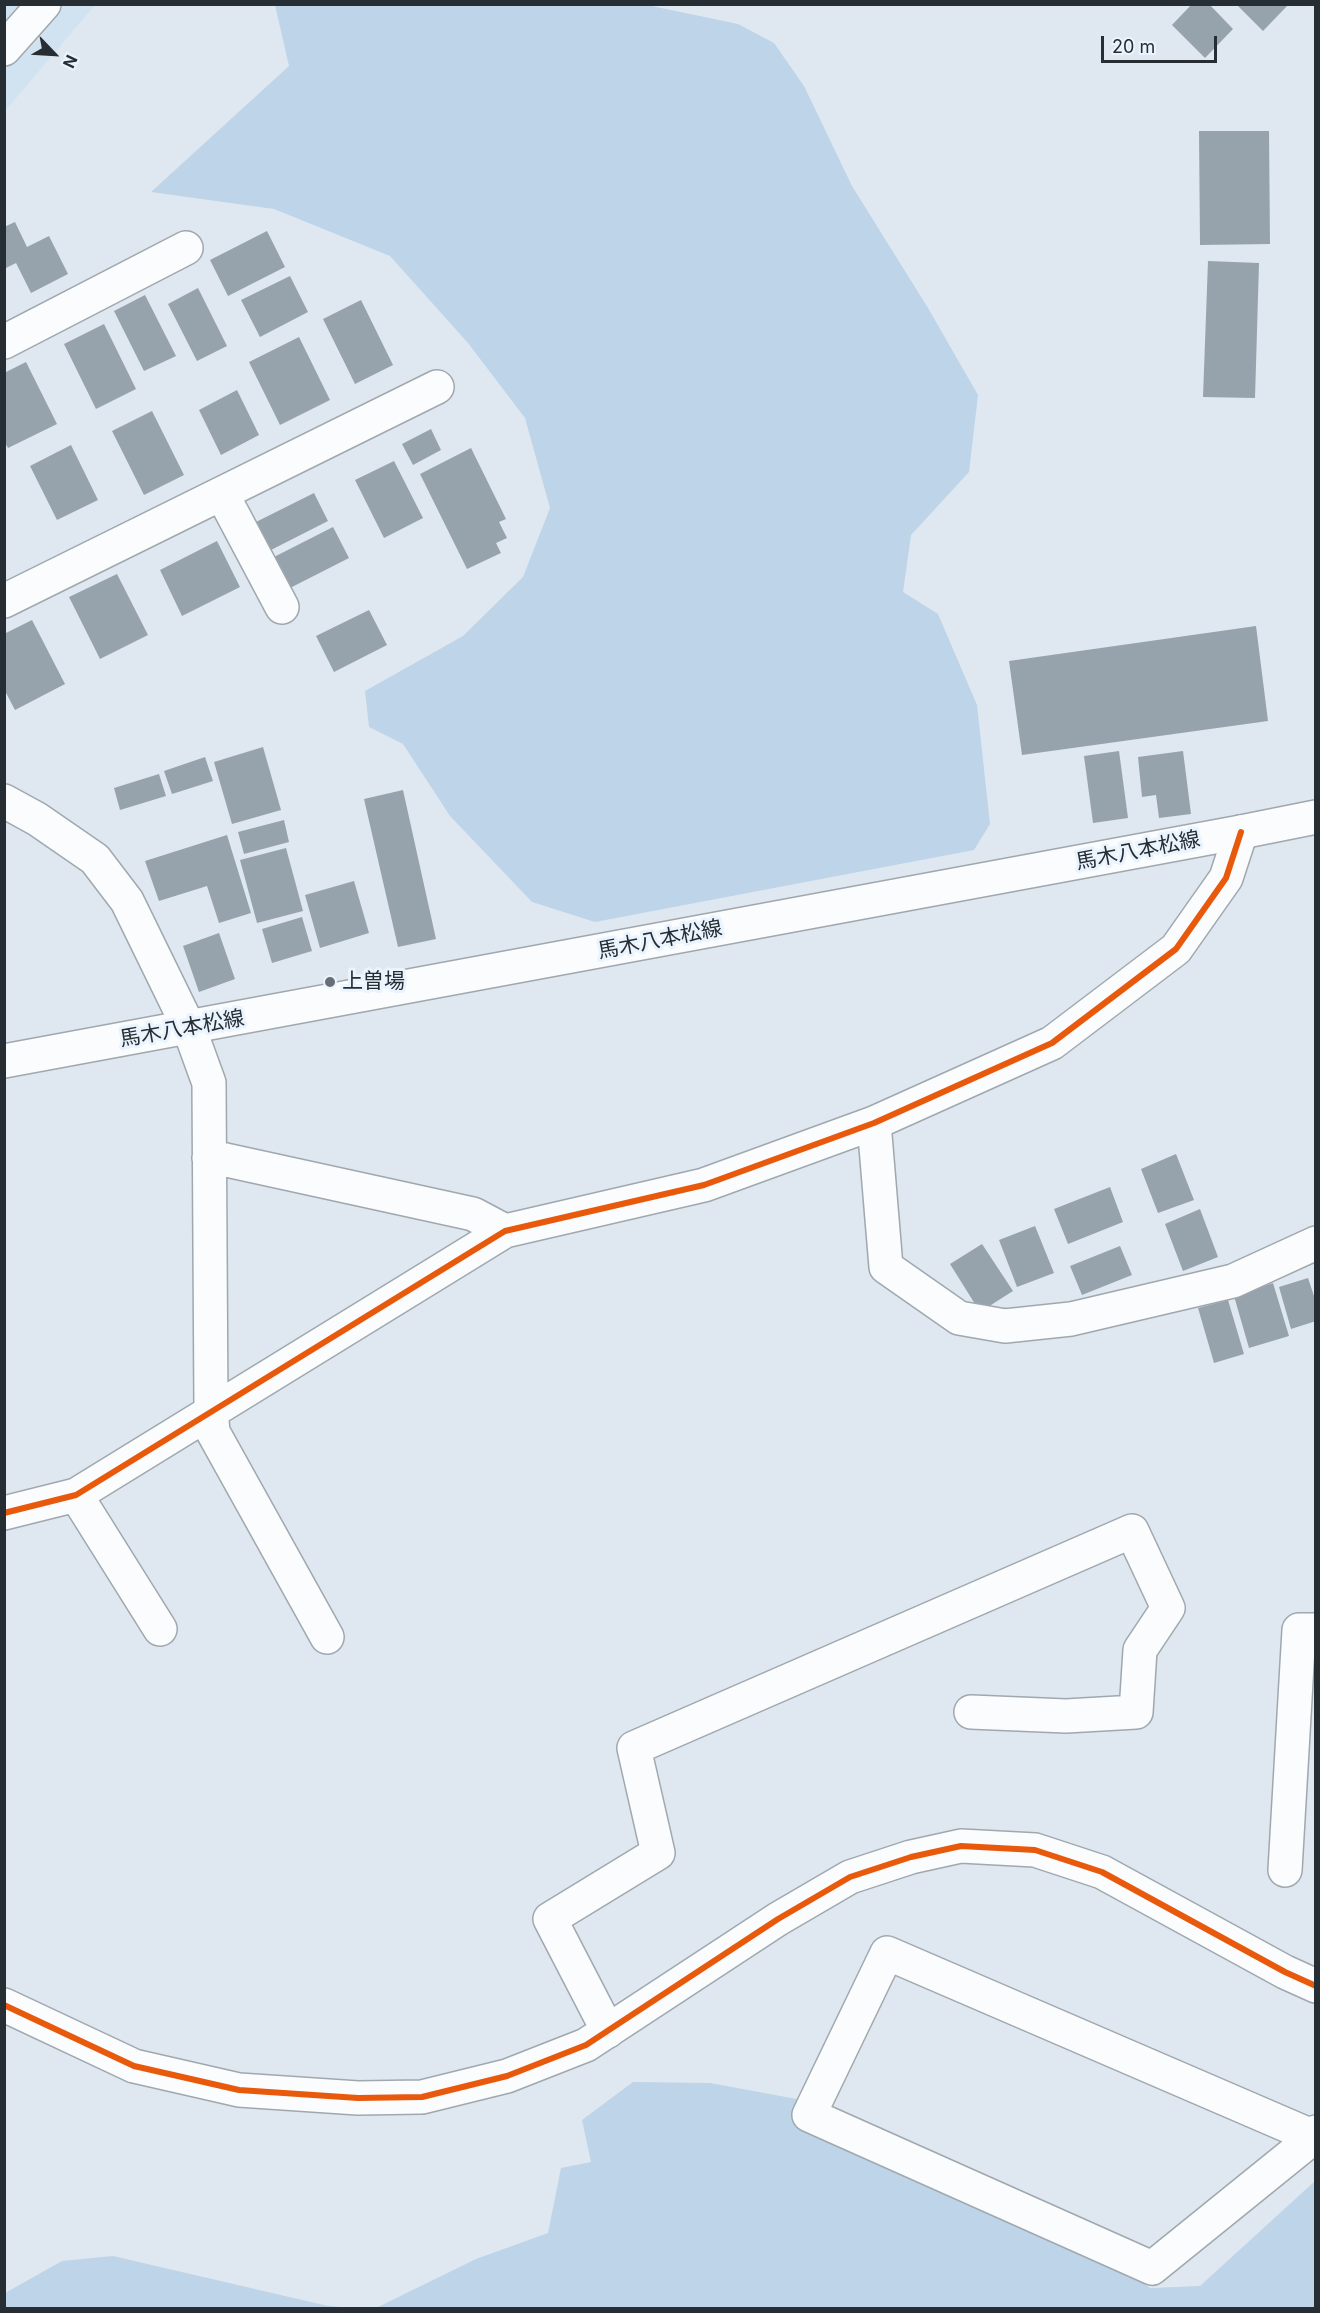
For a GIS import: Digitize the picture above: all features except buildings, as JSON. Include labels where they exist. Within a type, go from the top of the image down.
[{"type":"street","points":[[4,50],[44,4]]},
{"type":"street","points":[[4,342],[186,248]]},
{"type":"street","points":[[4,601],[437,387]]},
{"type":"street","points":[[222,494],[282,607]]},
{"type":"street","points":[[4,778],[18,788],[37,819]]},
{"type":"street","points":[[4,801],[37,819],[95,859],[128,901],[189,1028],[209,1083],[213,1432],[327,1637]]},
{"type":"street","name":"馬木八本松線","points":[[4,1061],[1316,817]]},
{"type":"street","points":[[4,1513],[76,1495],[505,1231],[704,1185],[874,1123],[1052,1043],[1176,948],[1226,878],[1241,832]]},
{"type":"street","points":[[874,1123],[886,1267],[959,1318],[1005,1326],[1071,1319],[1233,1281],[1316,1243]]},
{"type":"street","points":[[209,1158],[473,1214],[505,1231]]},
{"type":"street","points":[[76,1495],[160,1629]]},
{"type":"street","points":[[608,2031],[550,1919],[657,1853],[634,1748],[1132,1531],[1168,1608],[1140,1650],[1136,1712],[1066,1716],[971,1712]]},
{"type":"street","points":[[1284,1870],[1299,1630],[1316,1630]]},
{"type":"street","points":[[4,2005],[135,2066],[239,2091],[358,2098],[422,2097],[507,2076],[585,2045],[778,1919],[850,1877],[911,1857],[961,1846],[1035,1850],[1102,1872],[1285,1972],[1316,1986]]},
{"type":"street","points":[[887,1953],[1315,2134],[1152,2268],[809,2115],[887,1953]]},
{"type":"shaded area","points":[[5,5],[95,5],[5,111]]},
{"type":"shaded area","points":[[275,5],[647,5],[738,24],[774,43],[804,86],[852,186],[928,308],[978,395],[969,472],[911,535],[903,592],[938,614],[977,705],[990,824],[974,850],[595,922],[532,902],[450,816],[403,744],[369,727],[365,691],[463,636],[523,577],[550,508],[525,418],[468,343],[390,256],[274,209],[151,192],[289,66]]},
{"type":"shaded area","points":[[633,2082],[710,2083],[813,2102],[1091,2241],[1150,2288],[1200,2286],[1315,2181],[1315,2308],[376,2308],[476,2259],[548,2233],[561,2168],[591,2162],[582,2120]]},
{"type":"shaded area","points":[[113,2256],[328,2306],[352,2308],[5,2308],[5,2293],[62,2261]]},
{"type":"cycle path","points":[[4,1513],[76,1495],[505,1231],[704,1185],[874,1123],[1052,1043],[1176,949],[1226,878],[1241,832]]},
{"type":"cycle path","points":[[4,2005],[134,2066],[239,2090],[358,2098],[422,2097],[507,2076],[586,2045],[778,1919],[850,1877],[911,1857],[961,1846],[1035,1850],[1102,1872],[1285,1972],[1316,1986]]},
{"type":"place","name":"上曽場","points":[[330,982]]}]
